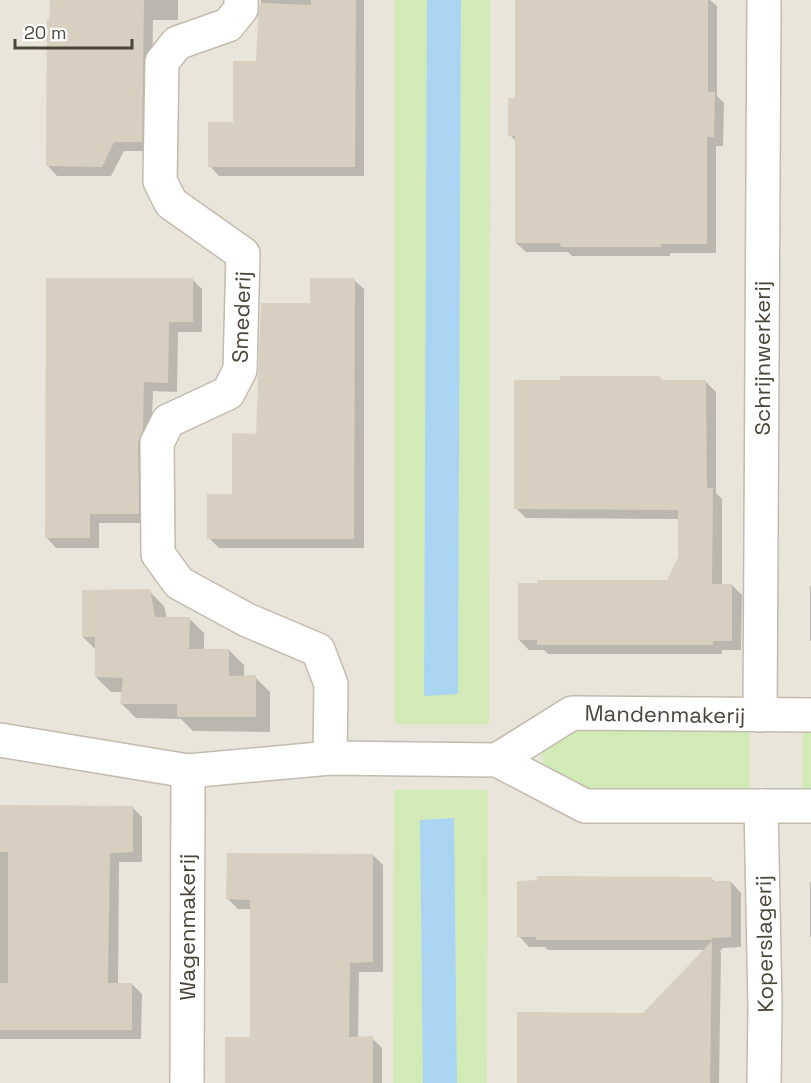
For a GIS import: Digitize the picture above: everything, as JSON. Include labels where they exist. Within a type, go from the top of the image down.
[{"type":"street","name":"Smederij","points":[[241,0],[241,9],[228,25],[177,44],[162,62],[160,181],[171,202],[243,254],[240,370],[228,393],[168,421],[157,443],[158,554],[179,583],[247,620],[318,650],[331,684],[330,758]]},
{"type":"street","name":"Schrijnwerkerij","points":[[760,715],[764,0]]},
{"type":"street","name":"Mandenmakerij","points":[[497,760],[572,713],[811,715]]},
{"type":"street","points":[[0,740],[188,771],[330,758],[497,760],[585,806],[811,806]]},
{"type":"street","name":"Wagenmakerij","points":[[187,1083],[188,771]]},
{"type":"street","name":"Koperslagerij","points":[[761,806],[765,1008],[764,1083]]},
{"type":"shaded area","points":[[0,0],[811,0],[811,1083],[0,1083]]},
{"type":"green space","points":[[395,0],[427,0],[424,695],[458,694],[461,0],[490,0],[489,724],[395,724]]},
{"type":"green space","points":[[578,724],[750,727],[750,796],[583,789],[543,765],[541,747]]},
{"type":"green space","points":[[803,727],[811,727],[811,796],[802,796]]},
{"type":"green space","points":[[394,790],[488,790],[487,1083],[457,1083],[454,818],[420,820],[423,1083],[393,1083]]},
{"type":"water","points":[[427,0],[461,0],[458,694],[424,696]]},
{"type":"water","points":[[454,818],[457,1083],[423,1083],[420,820]]},
{"type":"building","points":[[50,0],[144,0],[142,142],[114,142],[102,167],[46,166],[47,19],[49,19]]},
{"type":"building","points":[[311,0],[356,0],[355,167],[208,167],[208,122],[233,122],[233,61],[256,61],[260,3],[311,5]]},
{"type":"building","points":[[515,0],[708,0],[708,92],[715,92],[714,137],[707,137],[707,244],[661,244],[661,247],[561,247],[560,243],[515,243],[515,136],[508,136],[508,98],[515,98]]},
{"type":"building","points":[[46,278],[193,278],[193,322],[169,322],[168,383],[144,382],[143,429],[138,443],[139,514],[90,514],[90,538],[45,538]]},
{"type":"building","points":[[310,278],[355,278],[354,539],[207,539],[207,494],[232,494],[232,433],[256,434],[261,303],[310,303]]},
{"type":"building","points":[[560,376],[660,376],[661,380],[706,380],[707,488],[713,488],[712,584],[732,584],[732,641],[713,641],[713,645],[537,645],[537,640],[518,640],[518,583],[537,583],[537,580],[667,580],[678,557],[678,510],[514,509],[514,380],[560,380]]},
{"type":"building","points":[[150,589],[155,617],[190,617],[189,649],[229,649],[229,676],[256,675],[256,717],[177,717],[177,704],[120,704],[123,678],[95,677],[95,637],[82,637],[82,590]]},
{"type":"building","points":[[0,805],[133,806],[133,852],[110,853],[108,983],[132,983],[132,1030],[0,1030],[0,983],[8,983],[8,852],[0,852]]},
{"type":"building","points":[[227,853],[373,854],[373,962],[350,963],[349,1037],[373,1036],[373,1083],[225,1083],[225,1037],[250,1037],[250,900],[226,899]]},
{"type":"building","points":[[536,876],[712,877],[712,881],[731,881],[731,937],[712,938],[712,940],[536,940],[536,937],[517,937],[517,881],[537,880]]},
{"type":"building","points":[[712,941],[710,1083],[517,1083],[517,1012],[643,1013]]}]
